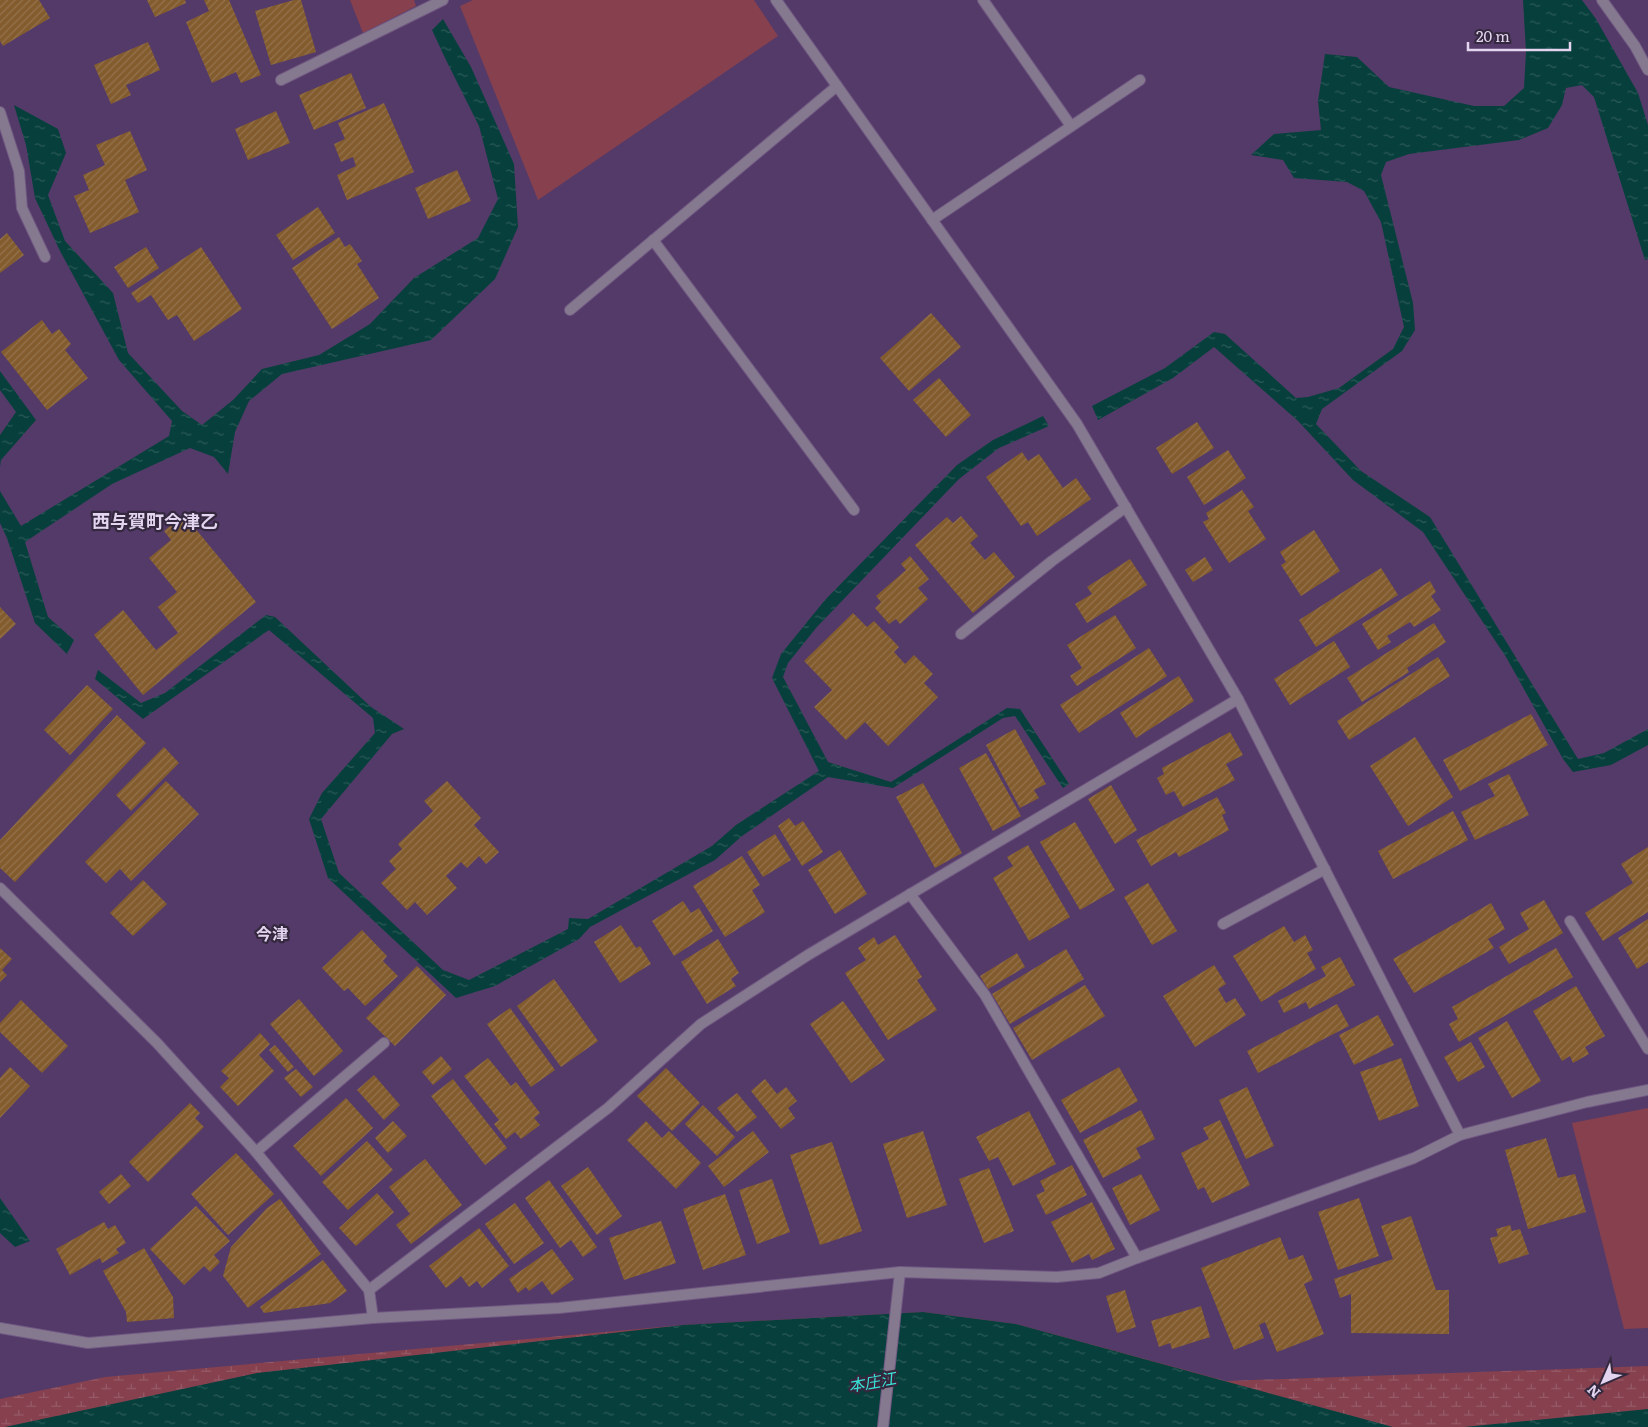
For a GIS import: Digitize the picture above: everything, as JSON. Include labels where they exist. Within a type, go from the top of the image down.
[{"type":"street","points":[[281,80],[443,0]]},
{"type":"street","points":[[776,0],[1077,424],[1238,699],[1460,1135]]},
{"type":"street","points":[[983,0],[1071,126]]},
{"type":"street","points":[[1602,0],[1635,46],[1648,70]]},
{"type":"street","points":[[932,220],[1140,80]]},
{"type":"street","points":[[570,310],[837,86]]},
{"type":"street","points":[[0,112],[19,172],[22,208],[45,256]]},
{"type":"street","points":[[652,240],[854,510]]},
{"type":"street","points":[[962,634],[1052,561],[1126,507]]},
{"type":"street","points":[[369,1290],[608,1108],[701,1024],[808,955],[1238,699]]},
{"type":"street","points":[[1223,924],[1325,869]]},
{"type":"street","points":[[0,888],[157,1044],[256,1152],[369,1290],[373,1318]]},
{"type":"street","points":[[910,894],[985,995],[1136,1258]]},
{"type":"street","points":[[1570,921],[1648,1049]]},
{"type":"street","points":[[256,1152],[384,1043]]},
{"type":"street","points":[[0,1328],[88,1343],[373,1318],[559,1308],[899,1277],[1057,1278],[1099,1273],[1414,1158],[1460,1135],[1587,1102],[1648,1090]]},
{"type":"street","points":[[883,1427],[899,1277]]},
{"type":"green space","points":[[350,0],[414,0],[416,6],[363,33]]},
{"type":"green space","points":[[473,0],[754,0],[778,36],[538,200],[460,6]]},
{"type":"green space","points":[[1648,1108],[1648,1328],[1624,1329],[1572,1123]]},
{"type":"green space","points":[[923,1312],[1016,1324],[1226,1381],[1648,1366],[1648,1427],[0,1427],[0,1399],[105,1377],[683,1325]]},
{"type":"water","points":[[1523,0],[1582,0],[1596,19],[1638,93],[1648,125],[1648,259],[1645,260],[1594,97],[1582,85],[1566,88],[1562,105],[1548,128],[1519,140],[1409,154],[1386,162],[1381,175],[1413,303],[1415,330],[1402,351],[1322,409],[1316,424],[1361,471],[1430,517],[1578,759],[1604,753],[1648,729],[1648,745],[1611,765],[1573,772],[1563,759],[1506,657],[1423,532],[1353,480],[1298,421],[1214,347],[1173,378],[1098,420],[1092,406],[1165,368],[1214,332],[1225,334],[1296,398],[1308,397],[1339,388],[1393,349],[1404,327],[1381,222],[1364,191],[1347,182],[1294,178],[1283,160],[1251,155],[1274,134],[1321,130],[1318,101],[1325,54],[1357,57],[1389,87],[1474,106],[1504,106],[1524,88],[1526,52]]},
{"type":"water","points":[[443,19],[471,67],[514,164],[518,227],[495,279],[431,340],[282,374],[249,401],[235,432],[228,474],[214,457],[190,448],[112,484],[25,542],[48,617],[74,640],[67,654],[35,623],[7,538],[0,523],[0,491],[21,526],[169,436],[172,421],[119,360],[60,251],[35,198],[26,145],[14,105],[58,129],[66,153],[48,195],[65,241],[113,293],[128,353],[182,411],[202,425],[233,400],[262,369],[319,355],[370,324],[414,278],[478,238],[498,199],[479,126],[432,30]]},
{"type":"water","points":[[0,371],[36,420],[1,460],[0,467],[0,435],[16,412],[0,390]]},
{"type":"water","points":[[1043,416],[1049,426],[999,448],[959,479],[816,628],[788,663],[783,677],[828,762],[891,782],[1007,708],[1020,709],[1069,784],[1063,788],[1015,716],[1003,718],[893,788],[828,777],[742,836],[715,860],[590,927],[579,939],[495,986],[456,998],[328,878],[309,819],[322,793],[375,733],[373,718],[269,630],[143,719],[95,679],[98,670],[141,703],[165,693],[266,615],[275,617],[371,707],[404,729],[392,734],[321,819],[339,873],[443,970],[469,980],[568,929],[569,918],[588,919],[712,846],[736,825],[819,771],[772,678],[781,654],[825,600],[957,465],[993,440]]},
{"type":"water","points":[[0,1198],[30,1241],[15,1247],[0,1233]]},
{"type":"water","name":"本庄江","points":[[923,1312],[1016,1324],[1393,1427],[5,1427],[257,1373],[683,1325]]},
{"type":"water","points":[[1648,1409],[1648,1427],[1464,1427]]},
{"type":"building","points":[[0,0],[39,0],[50,18],[3,46],[0,41]]},
{"type":"building","points":[[147,0],[185,0],[186,3],[155,17]]},
{"type":"building","points":[[204,0],[229,0],[261,75],[241,83],[236,72],[212,83],[186,22],[209,11]]},
{"type":"building","points":[[294,0],[301,0],[316,52],[271,65],[255,11]]},
{"type":"building","points":[[148,42],[160,70],[126,85],[131,95],[111,104],[94,65]]},
{"type":"building","points":[[351,73],[366,108],[314,130],[299,95]]},
{"type":"building","points":[[384,103],[414,172],[347,200],[337,175],[356,166],[353,157],[341,162],[334,144],[345,139],[338,123]]},
{"type":"building","points":[[276,111],[290,143],[248,160],[235,129]]},
{"type":"building","points":[[130,131],[147,170],[125,180],[139,212],[90,233],[74,196],[89,190],[83,175],[105,165],[96,145]]},
{"type":"building","points":[[457,170],[471,201],[428,219],[415,188]]},
{"type":"building","points":[[318,207],[335,233],[293,260],[276,235]]},
{"type":"building","points":[[7,233],[24,255],[0,273],[0,239]]},
{"type":"building","points":[[339,237],[345,247],[350,244],[362,261],[357,264],[379,298],[332,329],[292,268]]},
{"type":"building","points":[[146,247],[159,268],[128,288],[114,267]]},
{"type":"building","points":[[201,247],[242,309],[194,341],[177,315],[168,320],[151,295],[138,303],[131,293]]},
{"type":"building","points":[[931,313],[961,347],[909,391],[880,358]]},
{"type":"building","points":[[42,320],[52,334],[59,329],[71,344],[65,350],[88,378],[47,410],[1,352]]},
{"type":"building","points":[[939,378],[971,415],[946,437],[913,400]]},
{"type":"building","points":[[1197,422],[1214,448],[1172,474],[1156,448]]},
{"type":"building","points":[[1228,450],[1246,478],[1204,505],[1187,477]]},
{"type":"building","points":[[1022,452],[1028,461],[1039,454],[1063,488],[1076,478],[1091,499],[1037,536],[1028,522],[1021,526],[986,477]]},
{"type":"building","points":[[1242,490],[1254,507],[1248,511],[1266,539],[1229,563],[1203,522],[1209,519],[1206,513]]},
{"type":"building","points":[[184,515],[256,602],[143,695],[94,635],[123,610],[156,650],[178,633],[158,607],[177,592],[149,558],[171,540],[164,531]]},
{"type":"building","points":[[961,516],[978,536],[970,543],[985,560],[994,552],[1015,577],[973,613],[915,545],[947,517],[953,523]]},
{"type":"building","points":[[1314,530],[1340,571],[1301,596],[1281,565],[1286,562],[1280,552]]},
{"type":"building","points":[[910,556],[929,579],[918,588],[928,599],[900,624],[896,619],[889,624],[875,608],[881,602],[876,596],[906,570],[901,564]]},
{"type":"building","points":[[1205,557],[1213,570],[1193,582],[1185,570]]},
{"type":"building","points":[[1130,559],[1147,585],[1087,623],[1075,604],[1092,594],[1087,587]]},
{"type":"building","points":[[1381,568],[1398,595],[1316,647],[1299,620]]},
{"type":"building","points":[[1430,581],[1436,592],[1431,596],[1441,610],[1414,627],[1410,622],[1387,636],[1391,642],[1378,650],[1362,624]]},
{"type":"building","points":[[0,607],[16,624],[0,639]]},
{"type":"building","points":[[853,613],[867,627],[874,621],[899,647],[894,652],[905,664],[914,655],[933,674],[924,683],[938,697],[888,746],[865,722],[846,740],[814,707],[832,690],[804,661]]},
{"type":"building","points":[[1115,615],[1136,648],[1077,686],[1070,676],[1082,668],[1067,645]]},
{"type":"building","points":[[1434,623],[1446,642],[1407,668],[1409,672],[1362,702],[1347,678]]},
{"type":"building","points":[[1334,641],[1350,667],[1290,705],[1274,679]]},
{"type":"building","points":[[1149,648],[1167,676],[1079,733],[1060,705]]},
{"type":"building","points":[[1438,657],[1450,676],[1349,740],[1337,721]]},
{"type":"building","points":[[1179,676],[1194,701],[1136,738],[1120,713]]},
{"type":"building","points":[[87,685],[113,709],[70,755],[44,730]]},
{"type":"building","points":[[1531,714],[1548,745],[1460,791],[1443,760]]},
{"type":"building","points":[[117,715],[146,743],[15,882],[0,868],[0,840]]},
{"type":"building","points":[[1015,729],[1046,784],[1034,790],[1039,798],[1020,808],[986,745]]},
{"type":"building","points":[[1230,732],[1243,755],[1226,764],[1235,780],[1183,807],[1174,791],[1166,795],[1157,778],[1164,774],[1162,768]]},
{"type":"building","points":[[1415,737],[1453,797],[1408,826],[1370,766]]},
{"type":"building","points":[[164,747],[179,763],[131,811],[116,795]]},
{"type":"building","points":[[986,753],[1021,816],[993,831],[959,768]]},
{"type":"building","points":[[1509,774],[1529,815],[1475,840],[1461,812],[1495,796],[1488,784]]},
{"type":"building","points":[[166,781],[199,814],[131,881],[120,869],[106,883],[85,862]]},
{"type":"building","points":[[447,781],[481,818],[474,825],[499,852],[486,864],[479,856],[467,868],[461,862],[446,876],[457,888],[427,915],[415,902],[407,910],[381,883],[396,869],[389,861],[402,849],[398,844],[433,811],[424,801]]},
{"type":"building","points":[[923,783],[962,853],[935,868],[896,797]]},
{"type":"building","points":[[1111,785],[1137,830],[1115,844],[1088,799]]},
{"type":"building","points":[[1217,797],[1226,813],[1222,815],[1229,830],[1179,857],[1176,852],[1151,866],[1136,840]]},
{"type":"building","points":[[1453,811],[1468,840],[1393,879],[1378,851]]},
{"type":"building","points":[[789,818],[795,826],[803,821],[823,852],[802,866],[778,826]]},
{"type":"building","points":[[1075,822],[1115,890],[1080,910],[1040,842]]},
{"type":"building","points":[[775,834],[791,860],[763,877],[747,852]]},
{"type":"building","points":[[1028,845],[1070,917],[1029,941],[993,878],[1013,866],[1007,857]]},
{"type":"building","points":[[1648,847],[1648,912],[1603,941],[1585,913],[1633,883],[1621,864]]},
{"type":"building","points":[[840,850],[867,894],[835,914],[808,870]]},
{"type":"building","points":[[742,856],[760,885],[752,890],[765,912],[725,937],[693,886]]},
{"type":"building","points":[[143,880],[167,904],[133,936],[110,913]]},
{"type":"building","points":[[1148,883],[1177,931],[1152,945],[1124,897]]},
{"type":"building","points":[[1544,900],[1563,933],[1509,964],[1499,947],[1529,929],[1520,913]]},
{"type":"building","points":[[683,901],[691,913],[699,908],[713,931],[674,956],[652,921]]},
{"type":"building","points":[[1491,903],[1505,929],[1488,939],[1494,948],[1414,993],[1393,959]]},
{"type":"building","points":[[1648,919],[1648,962],[1637,969],[1618,938]]},
{"type":"building","points":[[621,925],[636,948],[640,946],[651,964],[620,983],[594,942]]},
{"type":"building","points":[[1284,926],[1294,942],[1305,935],[1313,950],[1307,953],[1316,969],[1261,1002],[1233,956]]},
{"type":"building","points":[[362,930],[387,956],[383,961],[398,976],[365,1006],[348,988],[344,991],[322,968]]},
{"type":"building","points":[[895,935],[922,977],[917,980],[937,1010],[888,1040],[845,973],[866,960],[858,948],[874,937],[878,945]]},
{"type":"building","points":[[718,939],[739,973],[731,979],[736,986],[707,1004],[681,962]]},
{"type":"building","points":[[0,948],[12,959],[2,970],[7,975],[0,982]]},
{"type":"building","points":[[1556,948],[1573,977],[1459,1042],[1449,1024],[1458,1019],[1452,1007]]},
{"type":"building","points":[[1066,949],[1084,979],[1010,1024],[992,994]]},
{"type":"building","points":[[1017,953],[1025,967],[988,989],[980,976]]},
{"type":"building","points":[[1340,957],[1355,985],[1309,1009],[1306,1002],[1284,1013],[1278,1001],[1326,976],[1321,967]]},
{"type":"building","points":[[1214,965],[1226,984],[1218,989],[1226,1003],[1235,998],[1246,1015],[1195,1047],[1163,996]]},
{"type":"building","points":[[417,966],[446,995],[395,1046],[366,1018]]},
{"type":"building","points":[[554,979],[598,1041],[561,1067],[517,1006]]},
{"type":"building","points":[[1085,985],[1105,1016],[1032,1060],[1013,1028]]},
{"type":"building","points":[[1576,986],[1605,1036],[1585,1047],[1589,1054],[1573,1063],[1570,1056],[1562,1061],[1533,1011]]},
{"type":"building","points":[[299,999],[343,1051],[314,1076],[270,1024]]},
{"type":"building","points":[[21,1000],[68,1046],[42,1073],[0,1032],[0,1023]]},
{"type":"building","points":[[843,1001],[885,1060],[851,1083],[810,1024]]},
{"type":"building","points":[[1337,1004],[1349,1026],[1258,1073],[1247,1051]]},
{"type":"building","points":[[510,1008],[555,1070],[531,1087],[487,1024]]},
{"type":"building","points":[[1378,1015],[1394,1045],[1354,1065],[1339,1035]]},
{"type":"building","points":[[1507,1021],[1541,1081],[1512,1098],[1478,1038]]},
{"type":"building","points":[[260,1033],[270,1044],[259,1055],[274,1071],[238,1106],[220,1087],[229,1078],[221,1071]]},
{"type":"building","points":[[1471,1042],[1485,1067],[1458,1082],[1444,1057]]},
{"type":"building","points":[[275,1045],[294,1067],[288,1072],[269,1050]]},
{"type":"building","points":[[441,1056],[452,1069],[433,1085],[422,1072]]},
{"type":"building","points":[[488,1058],[511,1086],[516,1082],[540,1113],[534,1118],[540,1125],[521,1139],[515,1132],[506,1139],[494,1124],[499,1120],[464,1076]]},
{"type":"building","points":[[1401,1058],[1419,1106],[1379,1121],[1360,1072]]},
{"type":"building","points":[[10,1067],[30,1086],[0,1118],[0,1078]]},
{"type":"building","points":[[1119,1067],[1138,1101],[1080,1133],[1061,1100]]},
{"type":"building","points":[[666,1068],[700,1103],[672,1131],[637,1096]]},
{"type":"building","points":[[296,1069],[313,1087],[301,1097],[284,1078]]},
{"type":"building","points":[[374,1075],[400,1105],[384,1120],[357,1090]]},
{"type":"building","points":[[453,1079],[507,1148],[485,1165],[431,1096]]},
{"type":"building","points":[[765,1079],[777,1094],[786,1087],[797,1101],[788,1108],[795,1118],[781,1129],[751,1091]]},
{"type":"building","points":[[1247,1087],[1274,1146],[1246,1159],[1219,1100]]},
{"type":"building","points":[[737,1093],[757,1117],[737,1132],[717,1108]]},
{"type":"building","points":[[346,1098],[373,1128],[321,1176],[293,1146]]},
{"type":"building","points":[[190,1103],[200,1113],[195,1118],[204,1127],[148,1182],[129,1162]]},
{"type":"building","points":[[703,1105],[735,1137],[717,1156],[685,1124]]},
{"type":"building","points":[[1141,1110],[1155,1139],[1136,1148],[1141,1158],[1103,1178],[1083,1140]]},
{"type":"building","points":[[1029,1111],[1056,1164],[1013,1186],[998,1157],[989,1161],[976,1137]]},
{"type":"building","points":[[1220,1120],[1250,1185],[1212,1203],[1204,1187],[1198,1190],[1181,1153],[1209,1139],[1203,1128]]},
{"type":"building","points":[[393,1121],[407,1136],[388,1153],[375,1138]]},
{"type":"building","points":[[646,1121],[662,1138],[669,1131],[701,1163],[676,1189],[627,1140]]},
{"type":"building","points":[[753,1131],[769,1152],[724,1187],[708,1166]]},
{"type":"building","points":[[923,1131],[947,1205],[907,1218],[883,1144]]},
{"type":"building","points":[[1546,1138],[1558,1178],[1575,1174],[1586,1212],[1528,1229],[1505,1150]]},
{"type":"building","points":[[367,1141],[393,1170],[348,1210],[322,1182]]},
{"type":"building","points":[[832,1142],[862,1231],[820,1245],[790,1155]]},
{"type":"building","points":[[236,1153],[274,1194],[228,1235],[191,1194]]},
{"type":"building","points":[[425,1159],[462,1205],[411,1244],[396,1225],[410,1214],[389,1187]]},
{"type":"building","points":[[1072,1165],[1087,1195],[1046,1215],[1036,1195],[1045,1191],[1040,1181]]},
{"type":"building","points":[[588,1167],[622,1216],[597,1235],[561,1186]]},
{"type":"building","points":[[989,1168],[1014,1231],[984,1243],[959,1179]]},
{"type":"building","points":[[121,1174],[131,1186],[109,1204],[99,1192]]},
{"type":"building","points":[[1141,1174],[1160,1210],[1130,1225],[1112,1188]]},
{"type":"building","points":[[772,1179],[790,1232],[757,1244],[739,1190]]},
{"type":"building","points":[[549,1180],[597,1247],[583,1257],[571,1240],[560,1248],[525,1198]]},
{"type":"building","points":[[377,1193],[394,1212],[356,1246],[339,1228]]},
{"type":"building","points":[[725,1194],[746,1255],[703,1270],[683,1209]]},
{"type":"building","points":[[1359,1198],[1379,1256],[1338,1270],[1318,1212]]},
{"type":"building","points":[[280,1199],[321,1254],[248,1308],[223,1276],[231,1247],[267,1208]]},
{"type":"building","points":[[1092,1202],[1115,1249],[1092,1260],[1089,1254],[1072,1263],[1051,1222]]},
{"type":"building","points":[[515,1203],[544,1243],[514,1264],[485,1224]]},
{"type":"building","points":[[196,1206],[230,1241],[214,1255],[220,1262],[210,1272],[204,1266],[184,1285],[150,1249]]},
{"type":"building","points":[[1411,1216],[1436,1290],[1449,1290],[1449,1334],[1351,1333],[1351,1294],[1340,1298],[1334,1279],[1393,1259],[1381,1226]]},
{"type":"building","points":[[661,1221],[676,1263],[624,1280],[609,1238]]},
{"type":"building","points":[[104,1222],[108,1229],[115,1225],[126,1243],[116,1249],[119,1253],[102,1263],[100,1258],[70,1275],[56,1249]]},
{"type":"building","points":[[1510,1225],[1512,1231],[1520,1229],[1529,1254],[1499,1264],[1490,1238],[1498,1236],[1496,1229]]},
{"type":"building","points":[[479,1228],[509,1266],[482,1288],[477,1281],[469,1287],[461,1276],[446,1288],[429,1266]]},
{"type":"building","points":[[1280,1237],[1289,1260],[1303,1255],[1313,1280],[1304,1284],[1324,1334],[1277,1352],[1265,1322],[1259,1325],[1264,1338],[1234,1350],[1201,1268]]},
{"type":"building","points":[[144,1248],[173,1297],[174,1318],[127,1322],[126,1312],[103,1271]]},
{"type":"building","points":[[552,1249],[574,1279],[552,1295],[542,1281],[529,1291],[526,1287],[518,1293],[509,1279]]},
{"type":"building","points":[[323,1260],[347,1291],[330,1303],[264,1313],[260,1307]]},
{"type":"building","points":[[1125,1290],[1136,1327],[1117,1333],[1106,1296]]},
{"type":"building","points":[[1201,1306],[1210,1337],[1172,1349],[1170,1343],[1159,1347],[1151,1321]]},
{"type":"district","name":"西与賀町今津乙","points":[[155,522]]},
{"type":"district","name":"今津","points":[[272,934]]}]
